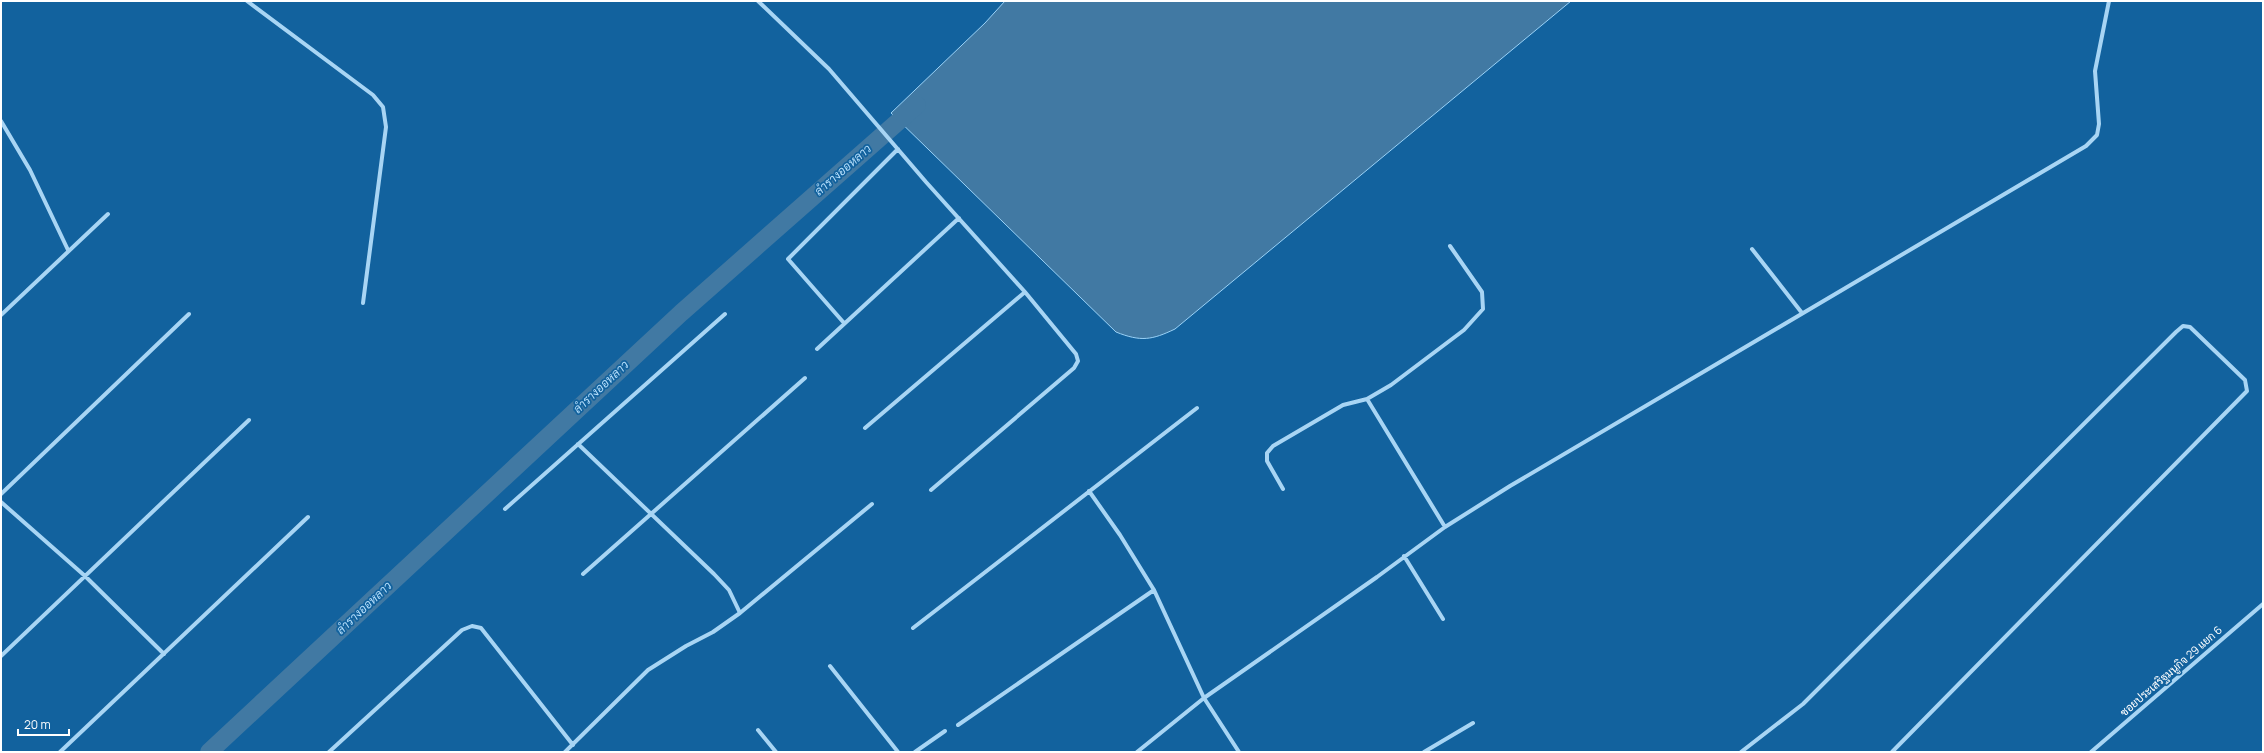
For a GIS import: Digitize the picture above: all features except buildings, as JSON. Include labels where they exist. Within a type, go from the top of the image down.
[{"type":"street","points":[[248,1],[373,95],[383,107],[386,127],[363,303]]},
{"type":"street","points":[[758,1],[829,70],[1025,292],[1076,354],[1078,361],[1074,368],[930,490]]},
{"type":"street","points":[[1137,752],[1204,698],[1445,527],[1510,486],[2086,146],[2097,135],[2099,124],[2095,71],[2109,1]]},
{"type":"street","points":[[1,121],[30,170],[68,250]]},
{"type":"street","points":[[844,323],[788,259],[898,149]]},
{"type":"street","points":[[1,315],[68,250],[108,214]]},
{"type":"street","points":[[816,349],[959,218]]},
{"type":"street","points":[[1283,489],[1267,461],[1267,453],[1270,450],[1343,405],[1367,399],[1391,385],[1464,330],[1483,309],[1482,292],[1450,246]]},
{"type":"street","points":[[1752,249],[1802,313]]},
{"type":"street","points":[[864,428],[1025,292]]},
{"type":"street","points":[[1,494],[189,314]]},
{"type":"street","points":[[505,509],[725,314]]},
{"type":"street","points":[[1741,752],[1803,704],[2176,332],[2183,326],[2190,327],[2245,380],[2247,391],[1892,752]]},
{"type":"street","points":[[583,574],[650,513],[805,378]]},
{"type":"street","points":[[1367,399],[1445,527]]},
{"type":"street","points":[[913,628],[1197,408]]},
{"type":"street","points":[[1,656],[249,420]]},
{"type":"street","points":[[578,444],[729,590],[740,613]]},
{"type":"street","points":[[1089,491],[1120,535],[1154,590],[1204,698],[1239,752]]},
{"type":"street","points":[[1,502],[85,576],[164,654]]},
{"type":"street","points":[[565,752],[574,745],[648,670],[686,646],[713,632],[740,613],[872,504]]},
{"type":"street","points":[[60,752],[308,517]]},
{"type":"street","points":[[1404,556],[1443,619]]},
{"type":"street","points":[[958,725],[1154,590]]},
{"type":"street","name":"ซอยประเสริฐมนูกิจ 29 แยก 6","points":[[2091,752],[2263,604]]},
{"type":"street","points":[[329,752],[462,630],[472,626],[481,628],[574,745]]},
{"type":"street","points":[[830,666],[898,752]]},
{"type":"street","points":[[1424,752],[1473,723]]},
{"type":"street","points":[[758,730],[776,752]]},
{"type":"street","points":[[915,752],[945,731]]},
{"type":"water","points":[[1005,1],[1571,1],[1175,329],[1160,336],[1140,338],[1116,332],[891,113],[985,23]]},
{"type":"waterway","name":"ลำรางออหลาว","points":[[209,752],[681,313],[917,105]]}]
